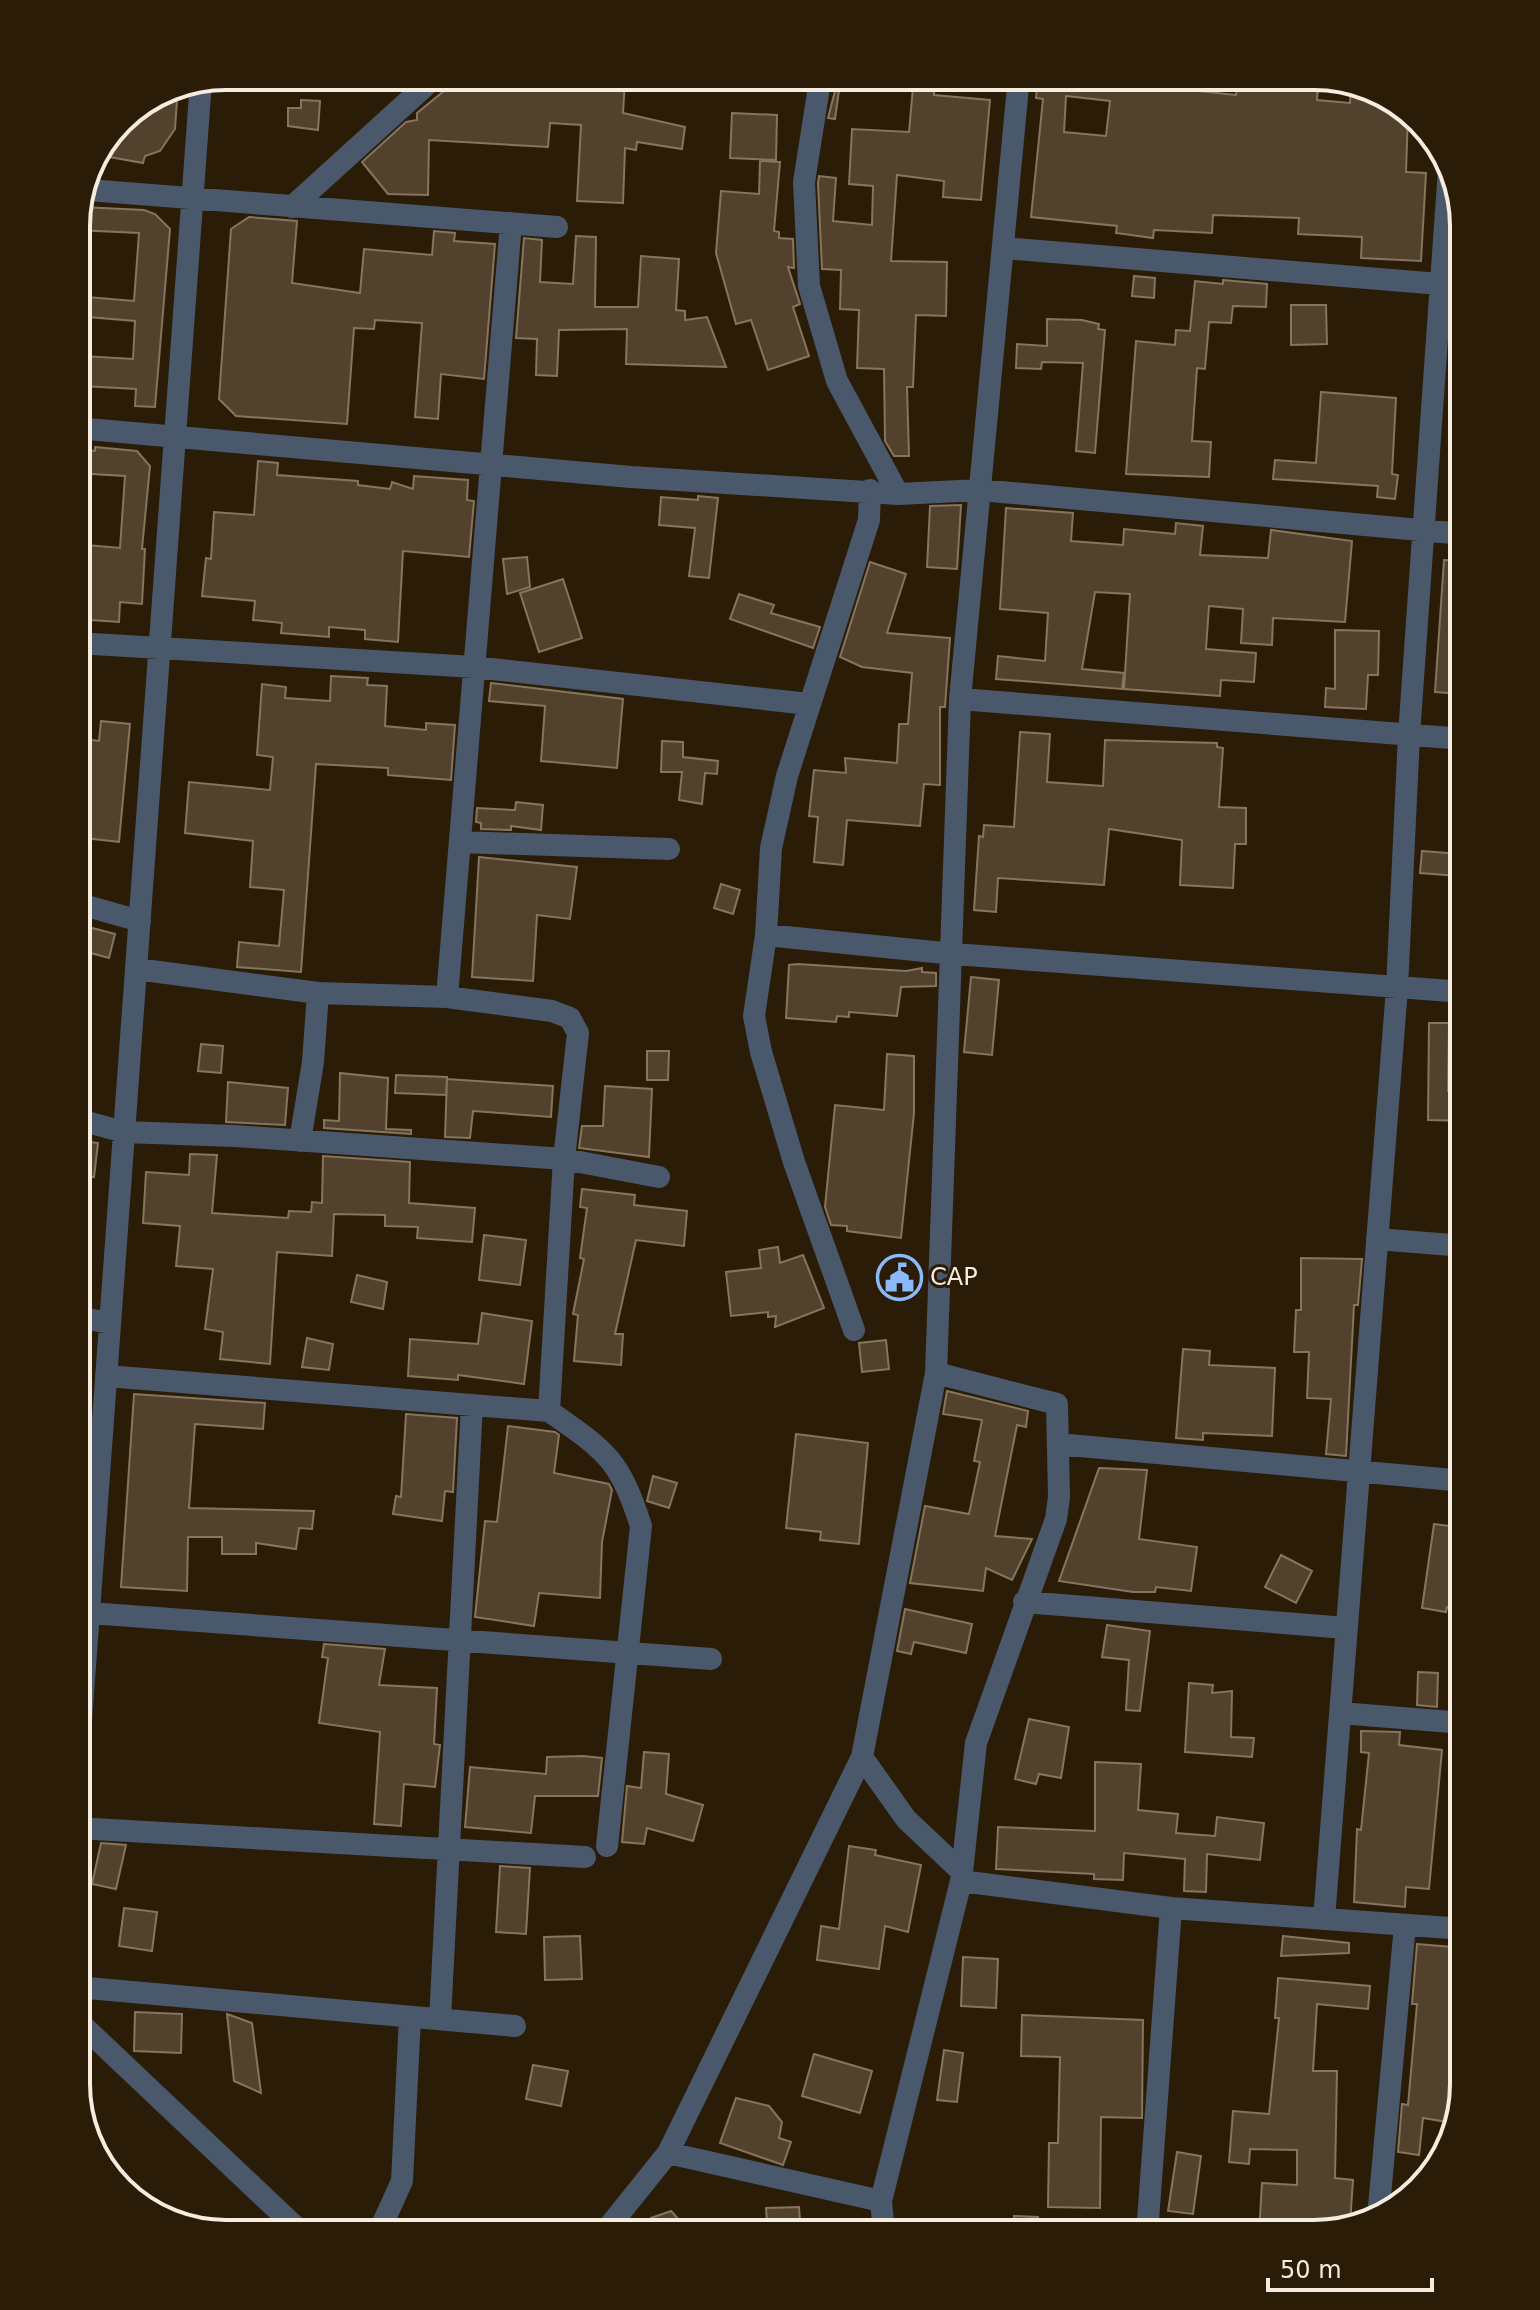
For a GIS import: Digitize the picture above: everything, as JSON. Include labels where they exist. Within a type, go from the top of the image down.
[{"type":"street","points":[[292,207],[420,90]]},
{"type":"street","points":[[819,90],[804,182],[809,286],[837,381],[898,494]]},
{"type":"street","points":[[614,2220],[668,2153],[862,1757],[936,1373],[954,954],[960,699],[1018,90]]},
{"type":"street","points":[[90,1540],[106,1376],[200,93]]},
{"type":"street","points":[[95,191],[557,227]]},
{"type":"street","points":[[1324,1919],[1397,988],[1409,735],[1447,199]]},
{"type":"street","points":[[447,997],[511,223]]},
{"type":"street","points":[[1003,248],[1450,285]]},
{"type":"street","points":[[90,429],[175,434],[631,477],[898,494],[980,490],[1450,533]]},
{"type":"street","points":[[854,1330],[794,1162],[756,1034],[755,996],[766,935],[771,848],[809,704],[869,520],[870,490]]},
{"type":"street","points":[[90,644],[474,667],[809,704]]},
{"type":"street","points":[[960,699],[1450,738]]},
{"type":"street","points":[[460,842],[669,849]]},
{"type":"street","points":[[90,907],[140,921]]},
{"type":"street","points":[[766,935],[954,954],[1450,991]]},
{"type":"street","points":[[136,969],[318,993],[447,997],[552,1011],[570,1018],[578,1033],[564,1159],[549,1411]]},
{"type":"street","points":[[300,1141],[313,1062],[318,993]]},
{"type":"street","points":[[90,1123],[124,1132],[564,1159],[659,1177]]},
{"type":"street","points":[[1377,1239],[1450,1245]]},
{"type":"street","points":[[90,1319],[110,1323]]},
{"type":"street","points":[[883,2220],[881,2201],[962,1877],[976,1743],[1024,1602],[1046,1553],[1059,1497],[1059,1409],[1052,1401],[936,1373]]},
{"type":"street","points":[[106,1376],[549,1411],[601,1447],[626,1481],[641,1526],[607,1846]]},
{"type":"street","points":[[440,2019],[472,1405]]},
{"type":"street","points":[[1058,1444],[1450,1480]]},
{"type":"street","points":[[1024,1602],[1346,1628]]},
{"type":"street","points":[[90,1613],[711,1659]]},
{"type":"street","points":[[1340,1713],[1450,1722]]},
{"type":"street","points":[[862,1757],[906,1819],[962,1877],[1171,1908],[1450,1928]]},
{"type":"street","points":[[90,1829],[449,1852],[585,1857]]},
{"type":"street","points":[[1148,2220],[1171,1908]]},
{"type":"street","points":[[1379,2203],[1405,1925]]},
{"type":"street","points":[[90,1988],[515,2026]]},
{"type":"street","points":[[384,2220],[402,2181],[410,2017]]},
{"type":"street","points":[[90,2033],[288,2220]]},
{"type":"street","points":[[668,2153],[881,2201]]},
{"type":"building","points":[[445,90],[624,90],[623,113],[685,127],[682,149],[637,142],[636,150],[625,148],[623,203],[577,201],[581,125],[550,123],[548,147],[429,140],[428,195],[388,194],[362,162],[406,122],[417,120],[417,113]]},
{"type":"building","points":[[835,90],[839,90],[835,119],[828,118]]},
{"type":"building","points":[[913,90],[934,90],[934,95],[990,100],[981,200],[943,197],[944,181],[897,175],[891,261],[947,262],[946,316],[916,315],[913,387],[907,387],[909,456],[894,456],[885,441],[884,369],[857,368],[859,310],[840,309],[841,270],[822,269],[818,183],[819,176],[836,178],[833,221],[872,225],[873,186],[849,184],[852,129],[909,132]]},
{"type":"building","points":[[1037,90],[1189,90],[1236,95],[1236,90],[1318,90],[1317,100],[1350,103],[1350,95],[1366,100],[1408,128],[1406,172],[1426,173],[1421,261],[1361,258],[1362,237],[1298,234],[1299,218],[1213,215],[1212,233],[1154,230],[1153,238],[1116,233],[1117,226],[1031,217],[1043,99],[1036,98]],"holes":[[[1066,96],[1110,101],[1106,136],[1064,132]]]},
{"type":"building","points":[[177,99],[175,129],[160,151],[145,156],[143,163],[109,157],[136,124]]},
{"type":"building","points":[[301,100],[320,101],[318,130],[288,126],[288,108],[301,108]]},
{"type":"building","points":[[732,113],[777,115],[776,160],[730,158]]},
{"type":"building","points":[[760,161],[780,162],[774,231],[779,232],[779,238],[793,239],[794,268],[788,267],[800,304],[793,307],[809,356],[768,370],[751,320],[736,324],[716,253],[721,191],[759,194]]},
{"type":"building","points":[[92,208],[144,210],[155,214],[170,229],[155,407],[135,406],[136,389],[90,386],[90,356],[133,359],[135,321],[90,317],[90,297],[134,301],[139,233],[90,231]]},
{"type":"building","points":[[249,217],[297,221],[292,283],[360,293],[364,249],[432,255],[434,231],[455,233],[454,241],[495,244],[484,379],[441,374],[438,419],[415,417],[422,323],[375,320],[374,329],[354,328],[347,424],[236,416],[219,399],[231,229]]},
{"type":"building","points":[[576,236],[596,237],[595,307],[638,307],[641,256],[679,259],[676,310],[685,311],[685,320],[707,317],[726,367],[626,364],[627,329],[559,330],[557,376],[536,375],[537,339],[516,338],[524,238],[542,240],[540,282],[573,284]]},
{"type":"building","points":[[1134,276],[1155,278],[1154,298],[1132,296]]},
{"type":"building","points":[[1223,280],[1267,284],[1266,307],[1233,306],[1231,323],[1209,322],[1205,369],[1197,368],[1192,441],[1211,442],[1209,477],[1126,474],[1136,341],[1175,345],[1176,330],[1190,331],[1195,281],[1223,284]]},
{"type":"building","points":[[1291,305],[1326,305],[1327,344],[1291,345]]},
{"type":"building","points":[[1047,319],[1082,320],[1099,324],[1098,329],[1105,330],[1095,453],[1076,451],[1083,363],[1042,362],[1041,369],[1016,368],[1017,344],[1047,346]]},
{"type":"building","points":[[1321,392],[1396,398],[1392,474],[1398,475],[1395,499],[1377,497],[1378,486],[1273,479],[1275,460],[1316,463]]},
{"type":"building","points":[[95,447],[137,451],[150,466],[142,549],[145,549],[142,604],[120,602],[119,622],[90,620],[90,545],[120,548],[125,476],[90,474],[90,450],[95,451]]},
{"type":"building","points":[[258,461],[278,463],[277,475],[358,481],[358,485],[390,489],[392,482],[413,489],[414,476],[468,480],[467,500],[474,501],[469,557],[403,551],[398,642],[365,639],[365,630],[329,627],[329,637],[281,633],[282,623],[253,620],[255,601],[202,596],[206,558],[211,559],[214,512],[254,515]]},
{"type":"building","points":[[698,496],[718,498],[709,578],[689,576],[695,528],[659,525],[661,497],[698,500]]},
{"type":"building","points":[[961,505],[957,569],[927,567],[930,506]]},
{"type":"building","points":[[1006,508],[1073,513],[1071,541],[1123,545],[1124,529],[1175,534],[1176,523],[1203,526],[1200,555],[1268,558],[1271,530],[1352,541],[1345,622],[1273,618],[1272,645],[1241,643],[1243,609],[1209,606],[1206,649],[1256,653],[1254,682],[1221,680],[1220,696],[1124,689],[1130,594],[1095,592],[1082,669],[1124,673],[1122,689],[996,679],[998,656],[1045,661],[1048,613],[1000,609]]},
{"type":"building","points":[[527,557],[530,587],[507,594],[503,559]]},
{"type":"building","points":[[1444,560],[1450,560],[1450,693],[1435,692]]},
{"type":"building","points":[[870,562],[906,574],[887,633],[950,638],[945,707],[940,707],[940,785],[924,784],[920,826],[847,820],[843,865],[814,862],[818,817],[809,816],[814,770],[846,773],[845,758],[897,763],[899,724],[908,724],[912,673],[862,667],[840,657]]},
{"type":"building","points":[[563,579],[582,638],[539,652],[520,593]]},
{"type":"building","points":[[739,594],[774,605],[771,613],[820,627],[813,648],[730,619]]},
{"type":"building","points":[[1335,630],[1379,631],[1378,675],[1368,675],[1366,709],[1325,707],[1326,688],[1335,689]]},
{"type":"building","points":[[331,676],[368,678],[367,685],[387,686],[385,726],[426,730],[426,723],[455,725],[451,780],[388,775],[388,768],[316,764],[301,972],[237,967],[239,942],[279,946],[284,890],[250,887],[253,841],[185,833],[189,782],[270,790],[273,757],[257,755],[262,684],[286,687],[285,698],[330,701]]},
{"type":"building","points":[[491,683],[623,699],[617,768],[541,761],[545,706],[489,701]]},
{"type":"building","points":[[101,721],[130,724],[119,842],[90,839],[90,740],[99,741]]},
{"type":"building","points":[[1020,732],[1050,734],[1047,782],[1103,786],[1105,740],[1217,743],[1217,747],[1223,748],[1219,807],[1246,808],[1246,844],[1235,844],[1233,888],[1180,885],[1182,840],[1109,829],[1104,885],[998,878],[996,912],[974,910],[979,836],[983,837],[984,825],[1014,827]]},
{"type":"building","points":[[662,741],[683,742],[683,757],[718,761],[717,774],[705,773],[702,804],[679,800],[682,772],[661,772]]},
{"type":"building","points":[[516,802],[543,805],[541,830],[511,826],[511,830],[481,829],[481,823],[476,822],[477,808],[515,810]]},
{"type":"building","points":[[1422,851],[1450,853],[1450,875],[1420,873]]},
{"type":"building","points":[[479,857],[577,867],[570,919],[537,915],[533,981],[472,977]]},
{"type":"building","points":[[721,884],[740,890],[733,914],[714,908]]},
{"type":"building","points":[[90,927],[115,934],[109,958],[90,953]]},
{"type":"building","points":[[789,965],[906,971],[922,968],[922,972],[936,973],[936,986],[901,987],[897,1016],[849,1012],[849,1017],[837,1016],[836,1022],[786,1018]]},
{"type":"building","points":[[971,977],[999,980],[992,1055],[964,1052]]},
{"type":"building","points":[[1429,1023],[1449,1023],[1450,1121],[1428,1120]]},
{"type":"building","points":[[201,1044],[223,1046],[221,1073],[198,1071]]},
{"type":"building","points":[[647,1051],[669,1051],[668,1080],[647,1080]]},
{"type":"building","points":[[887,1054],[914,1056],[914,1113],[901,1238],[847,1231],[847,1226],[831,1225],[825,1207],[835,1105],[884,1110]]},
{"type":"building","points":[[340,1073],[388,1078],[386,1129],[411,1130],[411,1134],[324,1128],[324,1120],[339,1121]]},
{"type":"building","points":[[396,1075],[447,1077],[446,1095],[395,1093]]},
{"type":"building","points":[[447,1079],[553,1086],[551,1117],[473,1111],[470,1138],[445,1137]]},
{"type":"building","points":[[228,1082],[288,1088],[285,1125],[226,1122]]},
{"type":"building","points":[[605,1086],[652,1089],[649,1157],[579,1148],[582,1126],[603,1126]]},
{"type":"building","points":[[90,1142],[98,1143],[94,1177],[90,1176]]},
{"type":"building","points":[[190,1154],[217,1155],[212,1213],[288,1218],[289,1211],[311,1212],[312,1202],[322,1203],[323,1156],[410,1162],[409,1203],[475,1208],[472,1242],[417,1238],[418,1227],[385,1226],[385,1215],[334,1214],[332,1256],[277,1252],[270,1364],[220,1359],[223,1332],[205,1329],[213,1269],[176,1266],[180,1226],[143,1223],[146,1172],[189,1175]]},
{"type":"building","points":[[582,1189],[635,1195],[634,1205],[687,1211],[684,1246],[636,1240],[615,1334],[623,1334],[621,1365],[574,1361],[578,1315],[573,1314],[584,1259],[580,1258],[587,1208],[580,1207]]},
{"type":"building","points":[[484,1235],[526,1240],[520,1285],[479,1280]]},
{"type":"building","points":[[778,1247],[780,1263],[803,1255],[824,1308],[775,1327],[776,1316],[768,1317],[768,1312],[731,1316],[726,1272],[761,1268],[759,1250]]},
{"type":"building","points":[[1301,1258],[1362,1259],[1358,1305],[1354,1305],[1346,1456],[1326,1454],[1331,1399],[1307,1398],[1309,1352],[1294,1352],[1296,1310],[1301,1310]]},
{"type":"building","points":[[357,1275],[387,1282],[383,1309],[351,1302]]},
{"type":"building","points":[[482,1313],[532,1321],[524,1384],[458,1375],[458,1380],[408,1376],[410,1339],[478,1344]]},
{"type":"building","points":[[307,1338],[333,1344],[329,1370],[302,1367]]},
{"type":"building","points":[[886,1340],[889,1369],[862,1372],[859,1343]]},
{"type":"building","points":[[1183,1349],[1210,1351],[1209,1365],[1275,1368],[1272,1436],[1203,1433],[1203,1440],[1176,1438]]},
{"type":"building","points":[[947,1391],[1028,1411],[1026,1427],[1017,1425],[995,1536],[1032,1539],[1012,1580],[986,1568],[983,1591],[910,1583],[925,1506],[969,1514],[980,1462],[974,1461],[982,1420],[943,1414]]},
{"type":"building","points":[[134,1394],[265,1403],[263,1429],[195,1424],[189,1508],[314,1511],[312,1529],[299,1528],[296,1549],[256,1543],[256,1554],[222,1554],[222,1537],[188,1537],[187,1591],[121,1587]]},
{"type":"building","points":[[406,1414],[457,1418],[453,1492],[445,1491],[442,1521],[393,1514],[396,1496],[401,1497]]},
{"type":"building","points":[[508,1426],[555,1432],[559,1435],[554,1473],[609,1484],[612,1490],[602,1542],[600,1598],[539,1593],[534,1626],[475,1617],[485,1521],[497,1522]]},
{"type":"building","points":[[796,1434],[868,1443],[859,1544],[820,1540],[821,1532],[786,1528]]},
{"type":"building","points":[[1099,1468],[1147,1470],[1139,1539],[1197,1547],[1191,1591],[1156,1587],[1155,1592],[1133,1592],[1059,1581]]},
{"type":"building","points":[[653,1476],[677,1483],[669,1508],[647,1501]]},
{"type":"building","points":[[1434,1524],[1450,1526],[1450,1607],[1447,1607],[1446,1612],[1422,1608]]},
{"type":"building","points":[[1281,1555],[1312,1571],[1296,1603],[1265,1587]]},
{"type":"building","points":[[905,1609],[972,1624],[966,1653],[914,1642],[911,1654],[897,1651]]},
{"type":"building","points":[[1107,1625],[1150,1631],[1140,1711],[1126,1710],[1129,1660],[1102,1657]]},
{"type":"building","points":[[324,1644],[385,1649],[379,1685],[437,1688],[434,1744],[440,1745],[435,1787],[404,1784],[401,1826],[374,1824],[380,1732],[319,1723],[328,1658],[322,1657]]},
{"type":"building","points":[[1418,1672],[1438,1673],[1437,1707],[1417,1705]]},
{"type":"building","points":[[1189,1683],[1213,1685],[1212,1693],[1232,1691],[1231,1737],[1254,1738],[1252,1757],[1185,1752]]},
{"type":"building","points":[[1029,1719],[1069,1727],[1061,1778],[1039,1774],[1036,1784],[1015,1779]]},
{"type":"building","points":[[1361,1731],[1400,1732],[1399,1745],[1442,1750],[1429,1889],[1406,1887],[1405,1907],[1354,1902],[1357,1829],[1361,1830],[1369,1753],[1361,1752]]},
{"type":"building","points":[[644,1752],[669,1754],[666,1794],[703,1805],[693,1841],[647,1828],[644,1844],[622,1842],[627,1786],[641,1788]]},
{"type":"building","points":[[547,1757],[602,1758],[598,1796],[535,1796],[531,1833],[465,1827],[470,1767],[546,1774]]},
{"type":"building","points":[[1095,1762],[1141,1764],[1138,1810],[1178,1814],[1176,1833],[1215,1836],[1217,1817],[1264,1823],[1260,1860],[1207,1854],[1206,1892],[1184,1891],[1185,1859],[1124,1853],[1123,1880],[1094,1879],[1094,1874],[996,1869],[998,1827],[1095,1831]]},
{"type":"building","points":[[101,1843],[126,1845],[116,1889],[92,1884]]},
{"type":"building","points":[[849,1846],[876,1850],[875,1855],[921,1865],[908,1932],[885,1926],[879,1969],[817,1960],[821,1926],[839,1929]]},
{"type":"building","points":[[500,1866],[530,1868],[526,1934],[496,1932]]},
{"type":"building","points":[[124,1908],[157,1912],[152,1951],[119,1946]]},
{"type":"building","points":[[580,1936],[582,1979],[545,1980],[544,1937]]},
{"type":"building","points":[[1283,1936],[1349,1943],[1349,1953],[1281,1956]]},
{"type":"building","points":[[1417,1944],[1450,1947],[1449,2102],[1444,2121],[1423,2118],[1419,2155],[1398,2152],[1402,2104],[1408,2105],[1417,2004],[1412,2004]]},
{"type":"building","points":[[963,1957],[998,1959],[996,2008],[961,2006]]},
{"type":"building","points":[[1278,1978],[1370,1986],[1368,2009],[1317,2004],[1313,2071],[1337,2071],[1335,2178],[1353,2180],[1351,2215],[1332,2219],[1260,2220],[1262,2183],[1297,2185],[1297,2150],[1250,2149],[1249,2164],[1229,2162],[1233,2111],[1269,2114],[1279,2018],[1275,2018]]},
{"type":"building","points":[[135,2012],[182,2014],[181,2053],[134,2051]]},
{"type":"building","points":[[227,2014],[252,2023],[261,2093],[234,2081]]},
{"type":"building","points":[[1022,2015],[1143,2020],[1142,2118],[1101,2117],[1100,2208],[1048,2207],[1049,2143],[1058,2143],[1060,2057],[1021,2056]]},
{"type":"building","points":[[944,2050],[963,2053],[957,2102],[937,2100]]},
{"type":"building","points":[[814,2054],[872,2071],[860,2113],[802,2096]]},
{"type":"building","points":[[533,2065],[568,2071],[561,2106],[526,2099]]},
{"type":"building","points":[[736,2098],[769,2106],[782,2122],[779,2138],[791,2142],[783,2165],[720,2143]]},
{"type":"building","points":[[1177,2152],[1201,2156],[1193,2214],[1168,2211]]},
{"type":"building","points":[[799,2207],[800,2220],[767,2220],[766,2208]]},
{"type":"building","points":[[671,2211],[679,2220],[651,2220]]},
{"type":"building","points":[[1014,2216],[1038,2217],[1038,2220],[1014,2220]]},
{"type":"place","name":"CAP","points":[[899,1277]]}]
